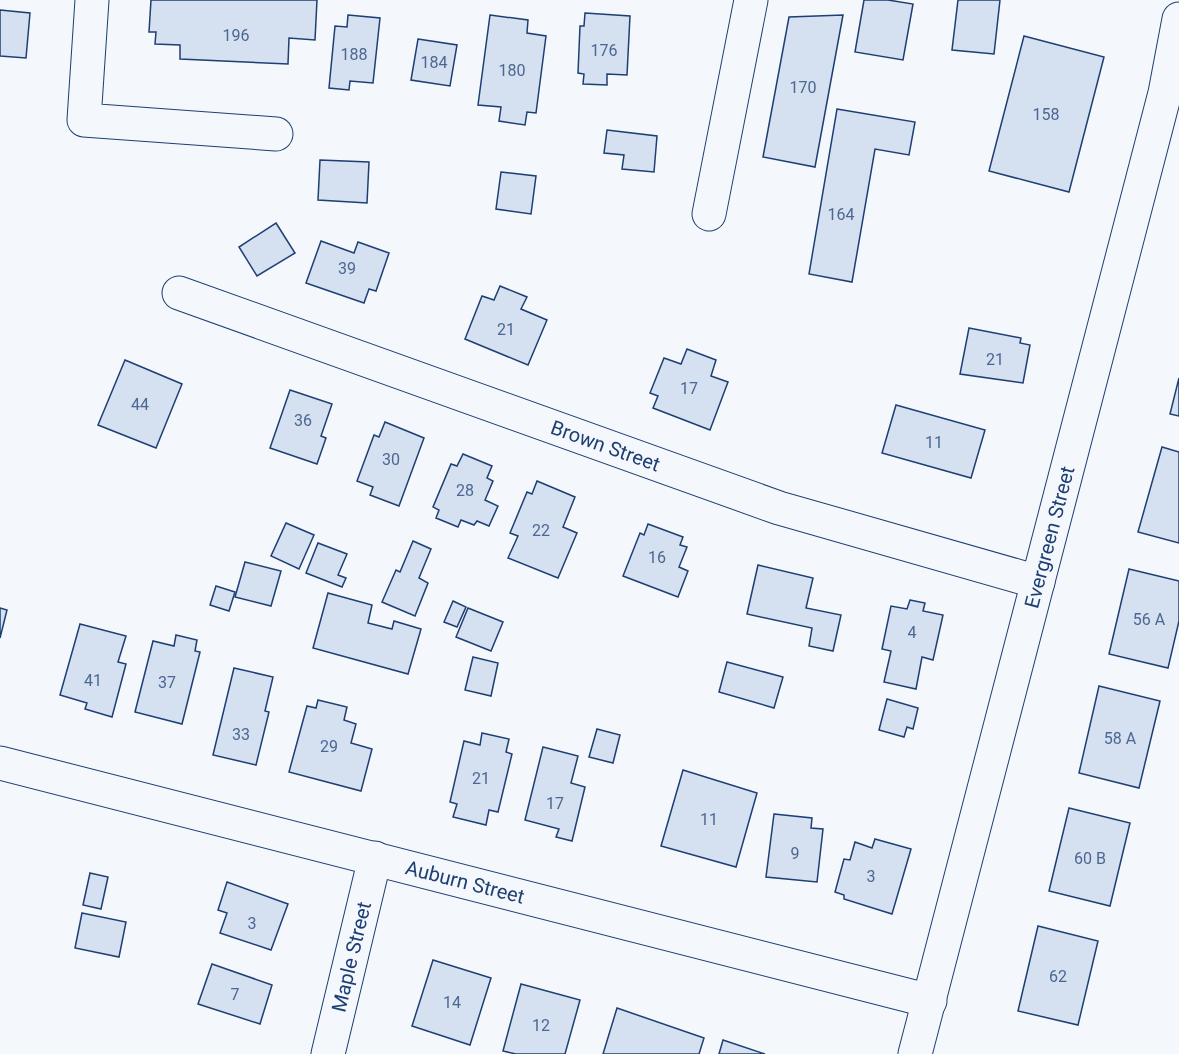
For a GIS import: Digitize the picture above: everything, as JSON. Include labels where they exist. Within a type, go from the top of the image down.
[{"type":"street","points":[[92,0],[84,120],[276,134]]},
{"type":"street","points":[[709,214],[751,0]]},
{"type":"street","name":"Evergreen Street","points":[[915,1054],[1038,582],[1172,94],[1179,20]]},
{"type":"street","name":"Brown Street","points":[[179,293],[778,508],[1038,582]]},
{"type":"street","name":"Auburn Street","points":[[0,763],[930,1001]]},
{"type":"street","name":"Maple Street","points":[[328,1054],[375,858]]},
{"type":"building","points":[[151,0],[317,0],[315,40],[289,38],[288,64],[180,59],[180,45],[155,44],[156,32],[149,32]]},
{"type":"building","points":[[864,0],[888,0],[913,4],[903,60],[855,52]]},
{"type":"building","points":[[958,0],[1000,0],[994,54],[952,50]]},
{"type":"building","points":[[0,10],[30,13],[26,58],[0,56]]},
{"type":"building","points":[[585,13],[630,16],[627,75],[607,74],[607,85],[583,84],[584,74],[578,73],[580,26],[584,26]]},
{"type":"building","points":[[348,15],[380,18],[373,83],[350,81],[349,90],[329,88],[335,26],[347,27]]},
{"type":"building","points":[[490,15],[528,20],[527,33],[546,36],[536,113],[527,112],[525,125],[499,121],[501,107],[478,105]]},
{"type":"building","points":[[843,15],[815,167],[763,157],[789,17]]},
{"type":"building","points":[[1024,36],[1104,57],[1069,192],[989,171]]},
{"type":"building","points":[[418,39],[457,45],[450,86],[411,80]]},
{"type":"building","points":[[837,109],[915,122],[909,155],[875,149],[852,282],[809,274]]},
{"type":"building","points":[[607,130],[657,136],[654,172],[622,169],[624,155],[604,153]]},
{"type":"building","points":[[320,160],[369,162],[367,203],[318,200]]},
{"type":"building","points":[[501,172],[536,176],[531,214],[496,209]]},
{"type":"building","points":[[276,223],[295,253],[257,276],[239,247]]},
{"type":"building","points":[[321,241],[354,253],[358,242],[389,253],[376,291],[369,289],[364,303],[306,283]]},
{"type":"building","points":[[500,286],[527,297],[521,309],[547,320],[528,365],[465,339],[482,296],[494,300]]},
{"type":"building","points":[[969,328],[1021,338],[1020,343],[1030,345],[1023,383],[960,374]]},
{"type":"building","points":[[687,349],[716,360],[711,376],[728,382],[710,430],[653,408],[658,396],[650,393],[664,358],[681,364]]},
{"type":"building","points":[[125,360],[182,384],[156,448],[98,425]]},
{"type":"building","points":[[1179,378],[1179,416],[1170,414]]},
{"type":"building","points":[[290,390],[332,404],[321,436],[326,438],[317,464],[270,448]]},
{"type":"building","points":[[896,405],[985,430],[971,478],[882,453]]},
{"type":"building","points":[[385,422],[424,438],[399,506],[370,495],[373,487],[357,481],[374,435],[379,437]]},
{"type":"building","points":[[1162,447],[1179,452],[1179,543],[1138,532]]},
{"type":"building","points":[[463,454],[492,466],[487,478],[493,481],[485,500],[498,506],[489,526],[477,521],[474,525],[461,520],[458,527],[436,518],[439,510],[433,507],[451,464],[457,466]]},
{"type":"building","points":[[537,481],[575,497],[563,527],[577,533],[558,578],[508,558],[518,536],[510,533],[527,492],[532,494]]},
{"type":"building","points":[[286,523],[314,535],[299,569],[271,556]]},
{"type":"building","points":[[648,524],[683,537],[680,545],[687,547],[679,567],[688,571],[678,597],[623,576],[640,533],[644,535]]},
{"type":"building","points":[[413,541],[431,549],[419,578],[428,583],[415,616],[382,602],[396,570],[400,572]]},
{"type":"building","points":[[318,543],[347,554],[338,575],[346,578],[342,587],[306,573]]},
{"type":"building","points":[[245,562],[281,571],[271,606],[235,597]]},
{"type":"building","points":[[758,565],[813,578],[806,608],[841,615],[833,651],[809,646],[812,628],[747,614]]},
{"type":"building","points":[[1129,569],[1179,581],[1179,621],[1168,668],[1109,654]]},
{"type":"building","points":[[216,586],[235,592],[229,611],[210,605]]},
{"type":"building","points":[[328,593],[372,605],[368,623],[392,629],[394,621],[421,629],[408,674],[313,648]]},
{"type":"building","points":[[910,600],[925,603],[923,611],[943,615],[933,660],[922,657],[916,689],[884,682],[891,651],[882,649],[891,606],[907,609]]},
{"type":"building","points":[[453,601],[466,607],[457,627],[444,622]]},
{"type":"building","points":[[0,608],[7,610],[0,638]]},
{"type":"building","points":[[468,608],[503,622],[491,651],[456,637]]},
{"type":"building","points":[[80,624],[126,636],[118,662],[126,664],[112,717],[85,709],[87,703],[60,695]]},
{"type":"building","points":[[176,635],[197,640],[195,651],[200,652],[182,724],[135,712],[153,641],[174,646]]},
{"type":"building","points":[[473,657],[498,663],[491,696],[465,690]]},
{"type":"building","points":[[727,662],[783,677],[774,708],[719,692]]},
{"type":"building","points":[[234,668],[273,677],[265,711],[269,712],[256,765],[213,755]]},
{"type":"building","points":[[1099,686],[1160,701],[1139,788],[1079,773]]},
{"type":"building","points":[[887,699],[918,708],[913,729],[907,727],[904,737],[879,730]]},
{"type":"building","points":[[318,700],[347,707],[344,720],[356,724],[351,743],[372,749],[361,791],[289,772],[307,706],[316,708]]},
{"type":"building","points":[[597,729],[620,735],[613,763],[589,757]]},
{"type":"building","points":[[482,733],[509,739],[506,752],[512,754],[498,812],[489,810],[486,825],[453,817],[457,804],[450,802],[464,741],[480,745]]},
{"type":"building","points":[[543,747],[578,756],[571,783],[585,787],[572,841],[556,837],[559,829],[525,820]]},
{"type":"building","points":[[683,770],[757,793],[736,867],[661,846]]},
{"type":"building","points":[[1069,808],[1130,823],[1110,906],[1049,891]]},
{"type":"building","points":[[774,814],[812,818],[811,828],[823,829],[817,882],[766,877]]},
{"type":"building","points":[[875,839],[911,849],[892,914],[844,899],[844,895],[835,892],[844,859],[850,860],[855,842],[872,848]]},
{"type":"building","points":[[90,873],[108,877],[101,909],[83,905]]},
{"type":"building","points":[[227,882],[288,904],[271,950],[220,933],[227,913],[218,910]]},
{"type":"building","points":[[82,913],[126,922],[119,957],[75,948]]},
{"type":"building","points":[[1038,926],[1098,941],[1078,1025],[1018,1011]]},
{"type":"building","points":[[433,960],[491,978],[470,1045],[412,1026]]},
{"type":"building","points":[[212,964],[272,985],[260,1024],[198,1004]]},
{"type":"building","points":[[521,984],[580,1000],[565,1054],[516,1054],[503,1051]]},
{"type":"building","points":[[617,1008],[704,1038],[699,1054],[603,1054]]},
{"type":"building","points":[[723,1040],[765,1054],[719,1054]]}]
